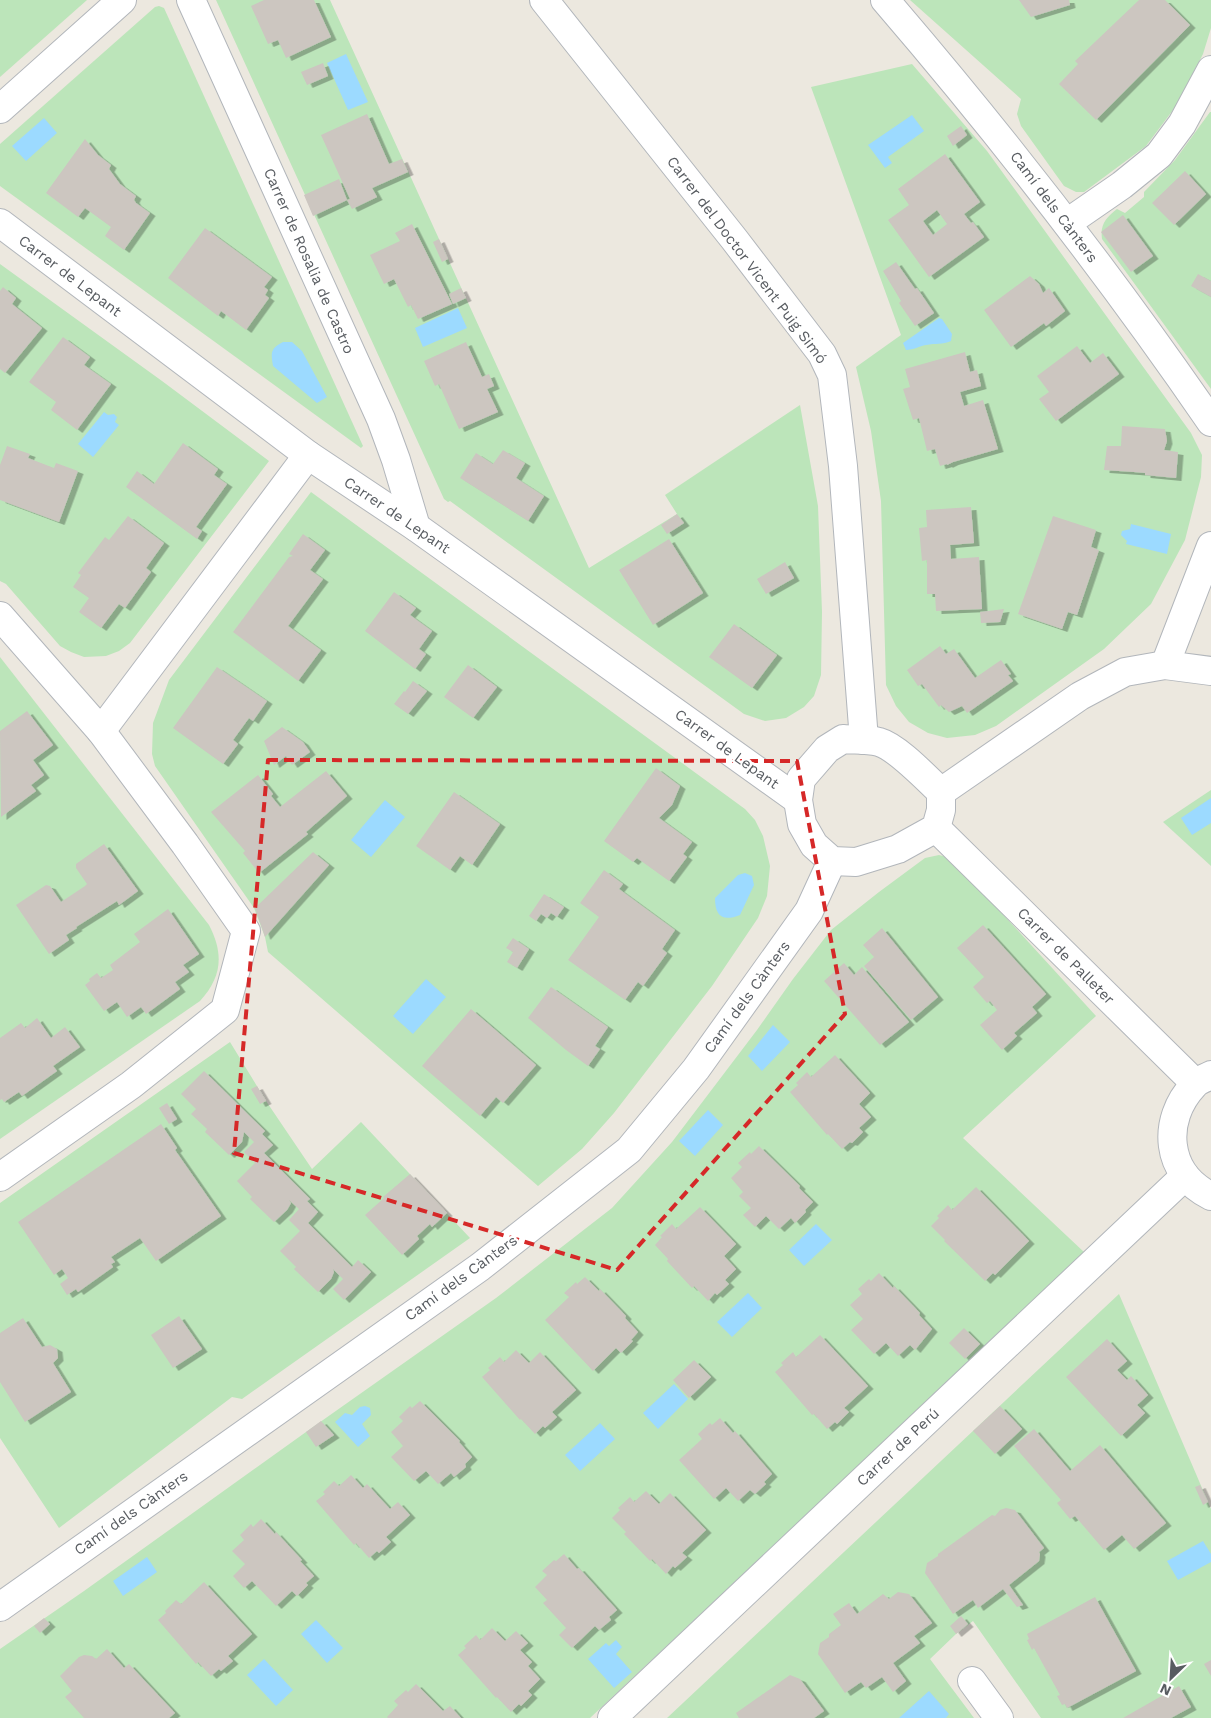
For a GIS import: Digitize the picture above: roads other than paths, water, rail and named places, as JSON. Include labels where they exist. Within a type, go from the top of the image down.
[{"type":"street","points":[[0,108],[122,0]]},
{"type":"street","name":"Carrer de Rosalia de Castro","points":[[191,0],[381,419],[396,460],[416,527]]},
{"type":"street","name":"Carrer del Doctor Vicent Puig Simó","points":[[544,0],[734,239],[822,354],[832,375],[843,466],[864,740]]},
{"type":"street","name":"Camí dels Cànters","points":[[885,0],[990,124],[1068,223],[1162,351],[1211,422]]},
{"type":"street","points":[[1068,223],[1122,185],[1158,155],[1182,124],[1211,70]]},
{"type":"street","name":"Carrer de Lepant","points":[[0,223],[308,455],[416,527],[798,800]]},
{"type":"street","points":[[101,732],[308,455]]},
{"type":"street","points":[[1165,666],[1211,546]]},
{"type":"street","points":[[0,616],[101,732],[185,844],[246,931],[225,1010],[131,1085],[0,1178]]},
{"type":"street","points":[[941,792],[1080,696],[1126,672],[1165,666],[1211,671]]},
{"type":"street","points":[[843,740],[864,740],[881,743],[902,756],[941,792],[941,810],[936,828],[898,850],[856,862],[832,861],[814,845],[802,824],[798,800],[801,780],[827,749],[843,740]]},
{"type":"street","name":"Carrer de Palleter","points":[[936,828],[1203,1079]]},
{"type":"street","name":"Camí dels Cànters","points":[[0,1606],[480,1266],[629,1150],[696,1069],[809,911],[832,861]]},
{"type":"street","points":[[1203,1079],[1176,1111],[1171,1135],[1174,1153],[1185,1176],[1202,1192],[1211,1196]]},
{"type":"street","name":"Carrer de Perú","points":[[612,1718],[1185,1176]]},
{"type":"street","points":[[972,1681],[999,1718]]},
{"type":"water","points":[[346,54],[368,102],[348,110],[327,63]]},
{"type":"water","points":[[912,115],[924,131],[888,157],[892,163],[885,168],[868,145]]},
{"type":"water","points":[[44,118],[57,133],[26,161],[12,146]]},
{"type":"water","points":[[458,308],[467,328],[423,347],[415,328]]},
{"type":"water","points":[[939,318],[942,319],[952,334],[951,341],[906,350],[903,343]]},
{"type":"water","points":[[283,342],[292,342],[302,351],[327,397],[317,403],[273,366],[272,351]]},
{"type":"water","points":[[104,412],[108,415],[114,414],[117,417],[115,422],[119,425],[93,457],[78,444]]},
{"type":"water","points":[[1131,524],[1171,534],[1167,554],[1126,544],[1127,541],[1121,535],[1122,531],[1130,529]]},
{"type":"water","points":[[1211,798],[1211,823],[1192,835],[1181,818]]},
{"type":"water","points":[[385,800],[405,817],[371,857],[351,840]]},
{"type":"water","points":[[745,873],[752,876],[754,885],[740,915],[728,918],[721,916],[716,909],[715,898],[738,875]]},
{"type":"water","points":[[426,979],[446,997],[413,1034],[393,1016]]},
{"type":"water","points":[[773,1025],[790,1042],[762,1071],[748,1056]]},
{"type":"water","points":[[708,1110],[723,1125],[695,1156],[679,1141]]},
{"type":"water","points":[[816,1224],[832,1240],[804,1266],[789,1250]]},
{"type":"water","points":[[748,1293],[762,1308],[732,1337],[717,1322]]},
{"type":"water","points":[[674,1384],[688,1399],[658,1429],[643,1413]]},
{"type":"water","points":[[360,1407],[370,1408],[371,1415],[362,1424],[370,1436],[358,1447],[335,1422],[345,1413],[352,1415]]},
{"type":"water","points":[[600,1423],[615,1439],[580,1471],[565,1455]]},
{"type":"water","points":[[1203,1541],[1211,1554],[1211,1562],[1178,1580],[1167,1561]]},
{"type":"water","points":[[147,1557],[157,1572],[123,1596],[113,1581]]},
{"type":"water","points":[[316,1620],[343,1648],[327,1663],[301,1634]]},
{"type":"water","points":[[616,1640],[622,1647],[616,1654],[632,1672],[614,1688],[588,1659],[606,1643],[609,1646]]},
{"type":"water","points":[[264,1659],[293,1690],[276,1706],[247,1675]]},
{"type":"water","points":[[929,1691],[949,1714],[946,1718],[899,1718]]}]
